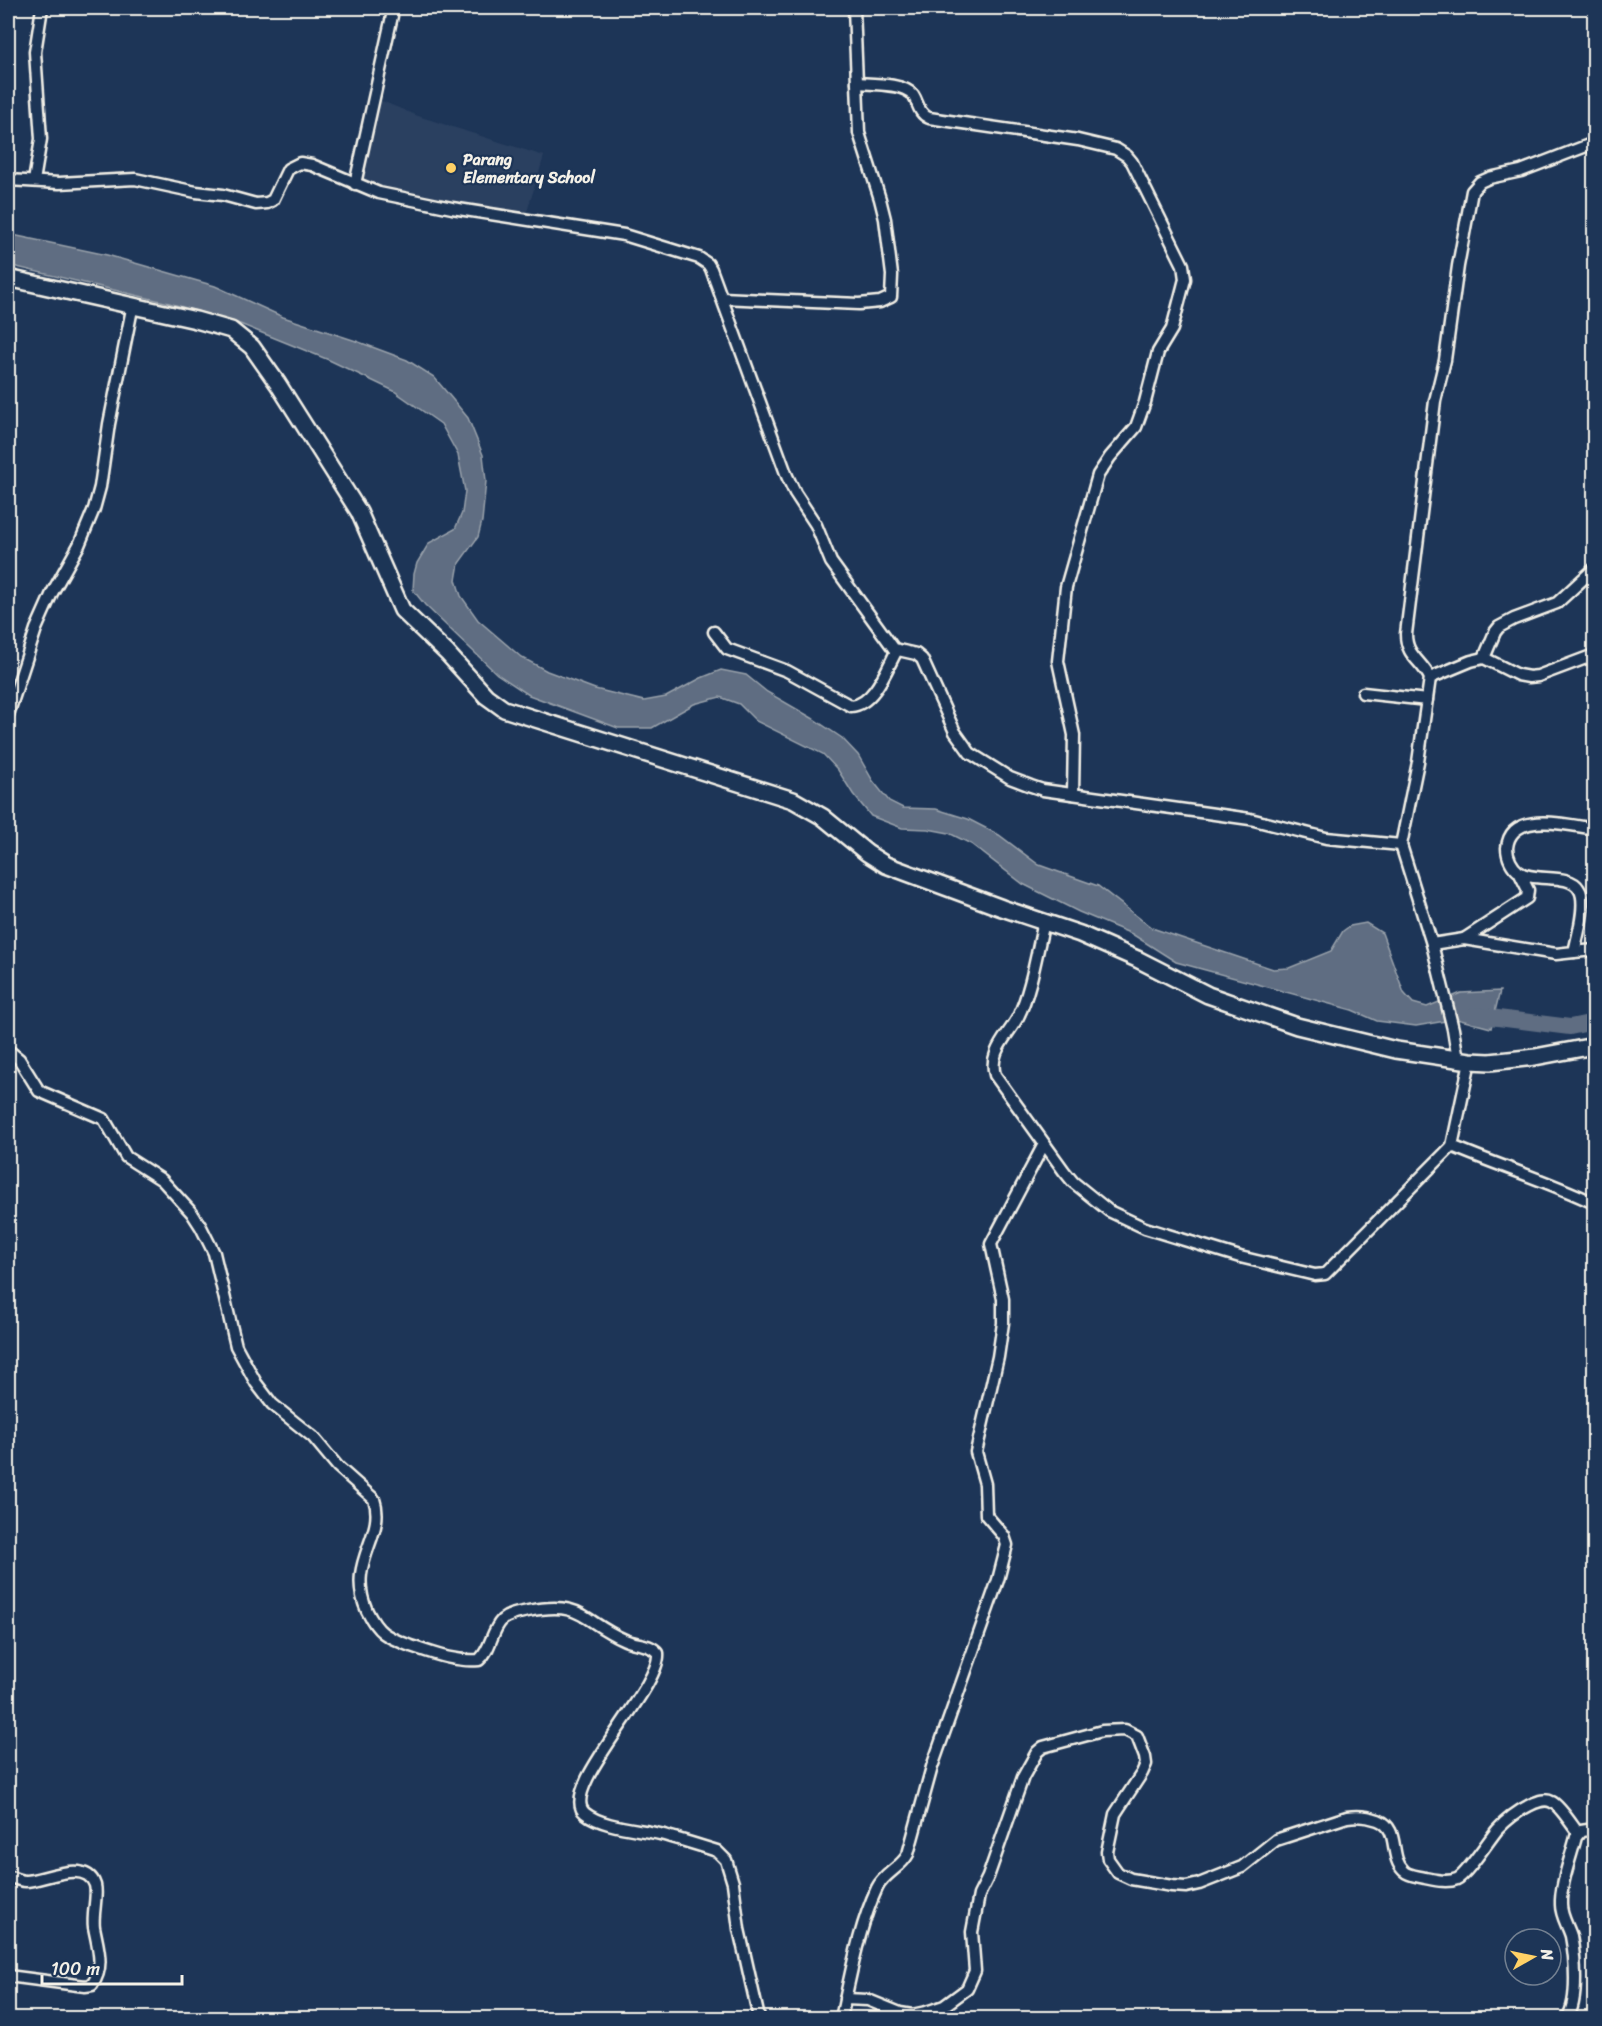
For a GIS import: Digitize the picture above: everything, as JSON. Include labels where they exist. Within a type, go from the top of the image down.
[{"type":"main road","points":[[8,278],[133,304],[220,326],[239,335],[252,347],[278,384],[359,512],[383,564],[395,599],[402,610],[496,704],[527,717],[793,800],[823,817],[867,854],[886,865],[1105,945],[1208,995],[1297,1026],[1396,1050],[1464,1061],[1490,1062],[1535,1057],[1594,1046]]},
{"type":"street","points":[[34,181],[41,139],[35,52],[42,8]]},
{"type":"street","points":[[722,298],[859,304],[880,302],[891,297],[892,275],[885,219],[859,133],[854,8]]},
{"type":"street","points":[[355,184],[392,16]]},
{"type":"street","points":[[856,83],[907,90],[913,96],[921,113],[929,118],[1061,137],[1121,152],[1132,162],[1182,264],[1185,279],[1172,329],[1158,352],[1136,427],[1110,457],[1098,476],[1066,587],[1058,661],[1074,735],[1073,794]]},
{"type":"street","points":[[1044,922],[1021,1009],[992,1060],[995,1075],[1073,1182],[1095,1201],[1128,1221],[1240,1257],[1320,1276],[1325,1274],[1372,1229],[1452,1146],[1464,1061],[1453,1029],[1432,944],[1401,845],[1418,762],[1430,678],[1406,645],[1406,634],[1435,401],[1445,360],[1472,191],[1480,182],[1521,171],[1594,144]]},
{"type":"street","points":[[8,180],[59,183],[135,179],[262,204],[273,200],[288,169],[300,163],[312,165],[379,193],[452,208],[624,235],[704,260],[711,270],[722,298],[775,447],[795,493],[816,525],[831,561],[889,644],[897,650],[916,654],[922,659],[955,732],[970,753],[1010,777],[1042,790],[1240,817],[1326,838],[1401,845]]},
{"type":"street","points":[[8,715],[36,629],[52,593],[79,545],[100,487],[109,424],[133,304]]},
{"type":"street","points":[[1484,658],[1499,627],[1557,603],[1594,569]]},
{"type":"street","points":[[714,632],[727,649],[787,671],[851,706],[862,704],[871,696],[897,650]]},
{"type":"street","points":[[1430,678],[1484,658],[1518,675],[1538,676],[1594,655]]},
{"type":"street","points":[[1363,693],[1427,700]]},
{"type":"street","points":[[1464,939],[1527,898],[1528,890],[1520,874],[1511,864],[1507,852],[1508,841],[1514,832],[1522,826],[1546,822],[1594,829]]},
{"type":"street","points":[[1520,874],[1570,882],[1578,886],[1582,898],[1574,952]]},
{"type":"street","points":[[1432,944],[1464,939],[1556,954],[1594,950]]},
{"type":"street","points":[[8,1050],[19,1059],[39,1091],[104,1119],[126,1157],[162,1180],[192,1213],[201,1227],[213,1253],[236,1346],[256,1383],[272,1404],[313,1437],[338,1467],[374,1499],[376,1517],[361,1569],[359,1586],[370,1617],[382,1634],[457,1661],[479,1660],[501,1621],[507,1617],[532,1610],[565,1608],[583,1614],[622,1639],[649,1646],[658,1653],[659,1661],[656,1669],[580,1791],[580,1806],[583,1812],[609,1823],[660,1834],[722,1854],[726,1860],[736,1898],[739,1929],[759,2019]]},
{"type":"street","points":[[841,2019],[860,1939],[878,1886],[883,1878],[908,1854],[932,1767],[998,1580],[1006,1551],[1004,1536],[986,1515],[985,1484],[975,1452],[998,1357],[1003,1323],[1003,1299],[991,1244],[1044,1144]]},
{"type":"street","points":[[1452,1146],[1502,1167],[1556,1184],[1594,1203]]},
{"type":"street","points":[[845,1999],[868,2000],[900,2013],[912,2015],[926,2013],[944,2006],[967,1989],[975,1971],[972,1932],[979,1895],[988,1877],[1023,1777],[1037,1752],[1043,1747],[1102,1731],[1131,1732],[1137,1736],[1145,1757],[1146,1764],[1142,1773],[1115,1814],[1107,1852],[1108,1859],[1118,1873],[1131,1879],[1172,1886],[1186,1887],[1198,1884],[1242,1868],[1276,1840],[1359,1815],[1388,1826],[1392,1831],[1396,1856],[1403,1870],[1410,1875],[1448,1881],[1460,1877],[1498,1829],[1534,1803],[1550,1801],[1555,1804],[1578,1833]]},
{"type":"street","points":[[1567,2019],[1572,2010],[1574,1995],[1574,1965],[1570,1936],[1560,1904],[1578,1833],[1594,1828]]},
{"type":"street","points":[[8,1876],[28,1881],[51,1874],[76,1873],[90,1878],[95,1889],[93,1922],[100,1956],[100,1968],[92,1985],[74,1985],[8,1976]]},
{"type":"shaded area","name":"Parang Elementary School","points":[[377,99],[418,116],[544,156],[526,215],[492,212],[373,187],[360,181]]},
{"type":"shaded area","points":[[8,234],[107,255],[215,286],[283,317],[407,360],[434,377],[468,418],[483,455],[486,481],[482,521],[478,537],[459,563],[456,580],[461,596],[478,620],[521,657],[547,671],[595,689],[644,701],[666,697],[721,670],[746,675],[767,692],[842,738],[858,755],[873,781],[889,801],[903,808],[936,809],[968,819],[999,835],[1039,865],[1098,886],[1152,928],[1273,969],[1289,968],[1331,951],[1343,931],[1350,926],[1366,923],[1382,933],[1404,993],[1413,1003],[1427,1007],[1461,993],[1500,991],[1491,1028],[1457,1019],[1416,1026],[1377,1021],[1352,1010],[1176,962],[1132,934],[1079,912],[1023,884],[971,844],[949,833],[902,828],[871,816],[853,794],[838,770],[823,754],[756,721],[739,704],[720,697],[694,704],[652,728],[618,728],[529,695],[497,674],[425,605],[413,590],[417,563],[429,543],[455,529],[462,513],[465,491],[458,455],[441,424],[394,391],[329,360],[240,324],[169,303],[8,265]]},
{"type":"waterway","points":[[1474,1015],[1570,1027],[1594,1022]]},
{"type":"place","name":"Parang Elementary School","points":[[451,168]]}]
